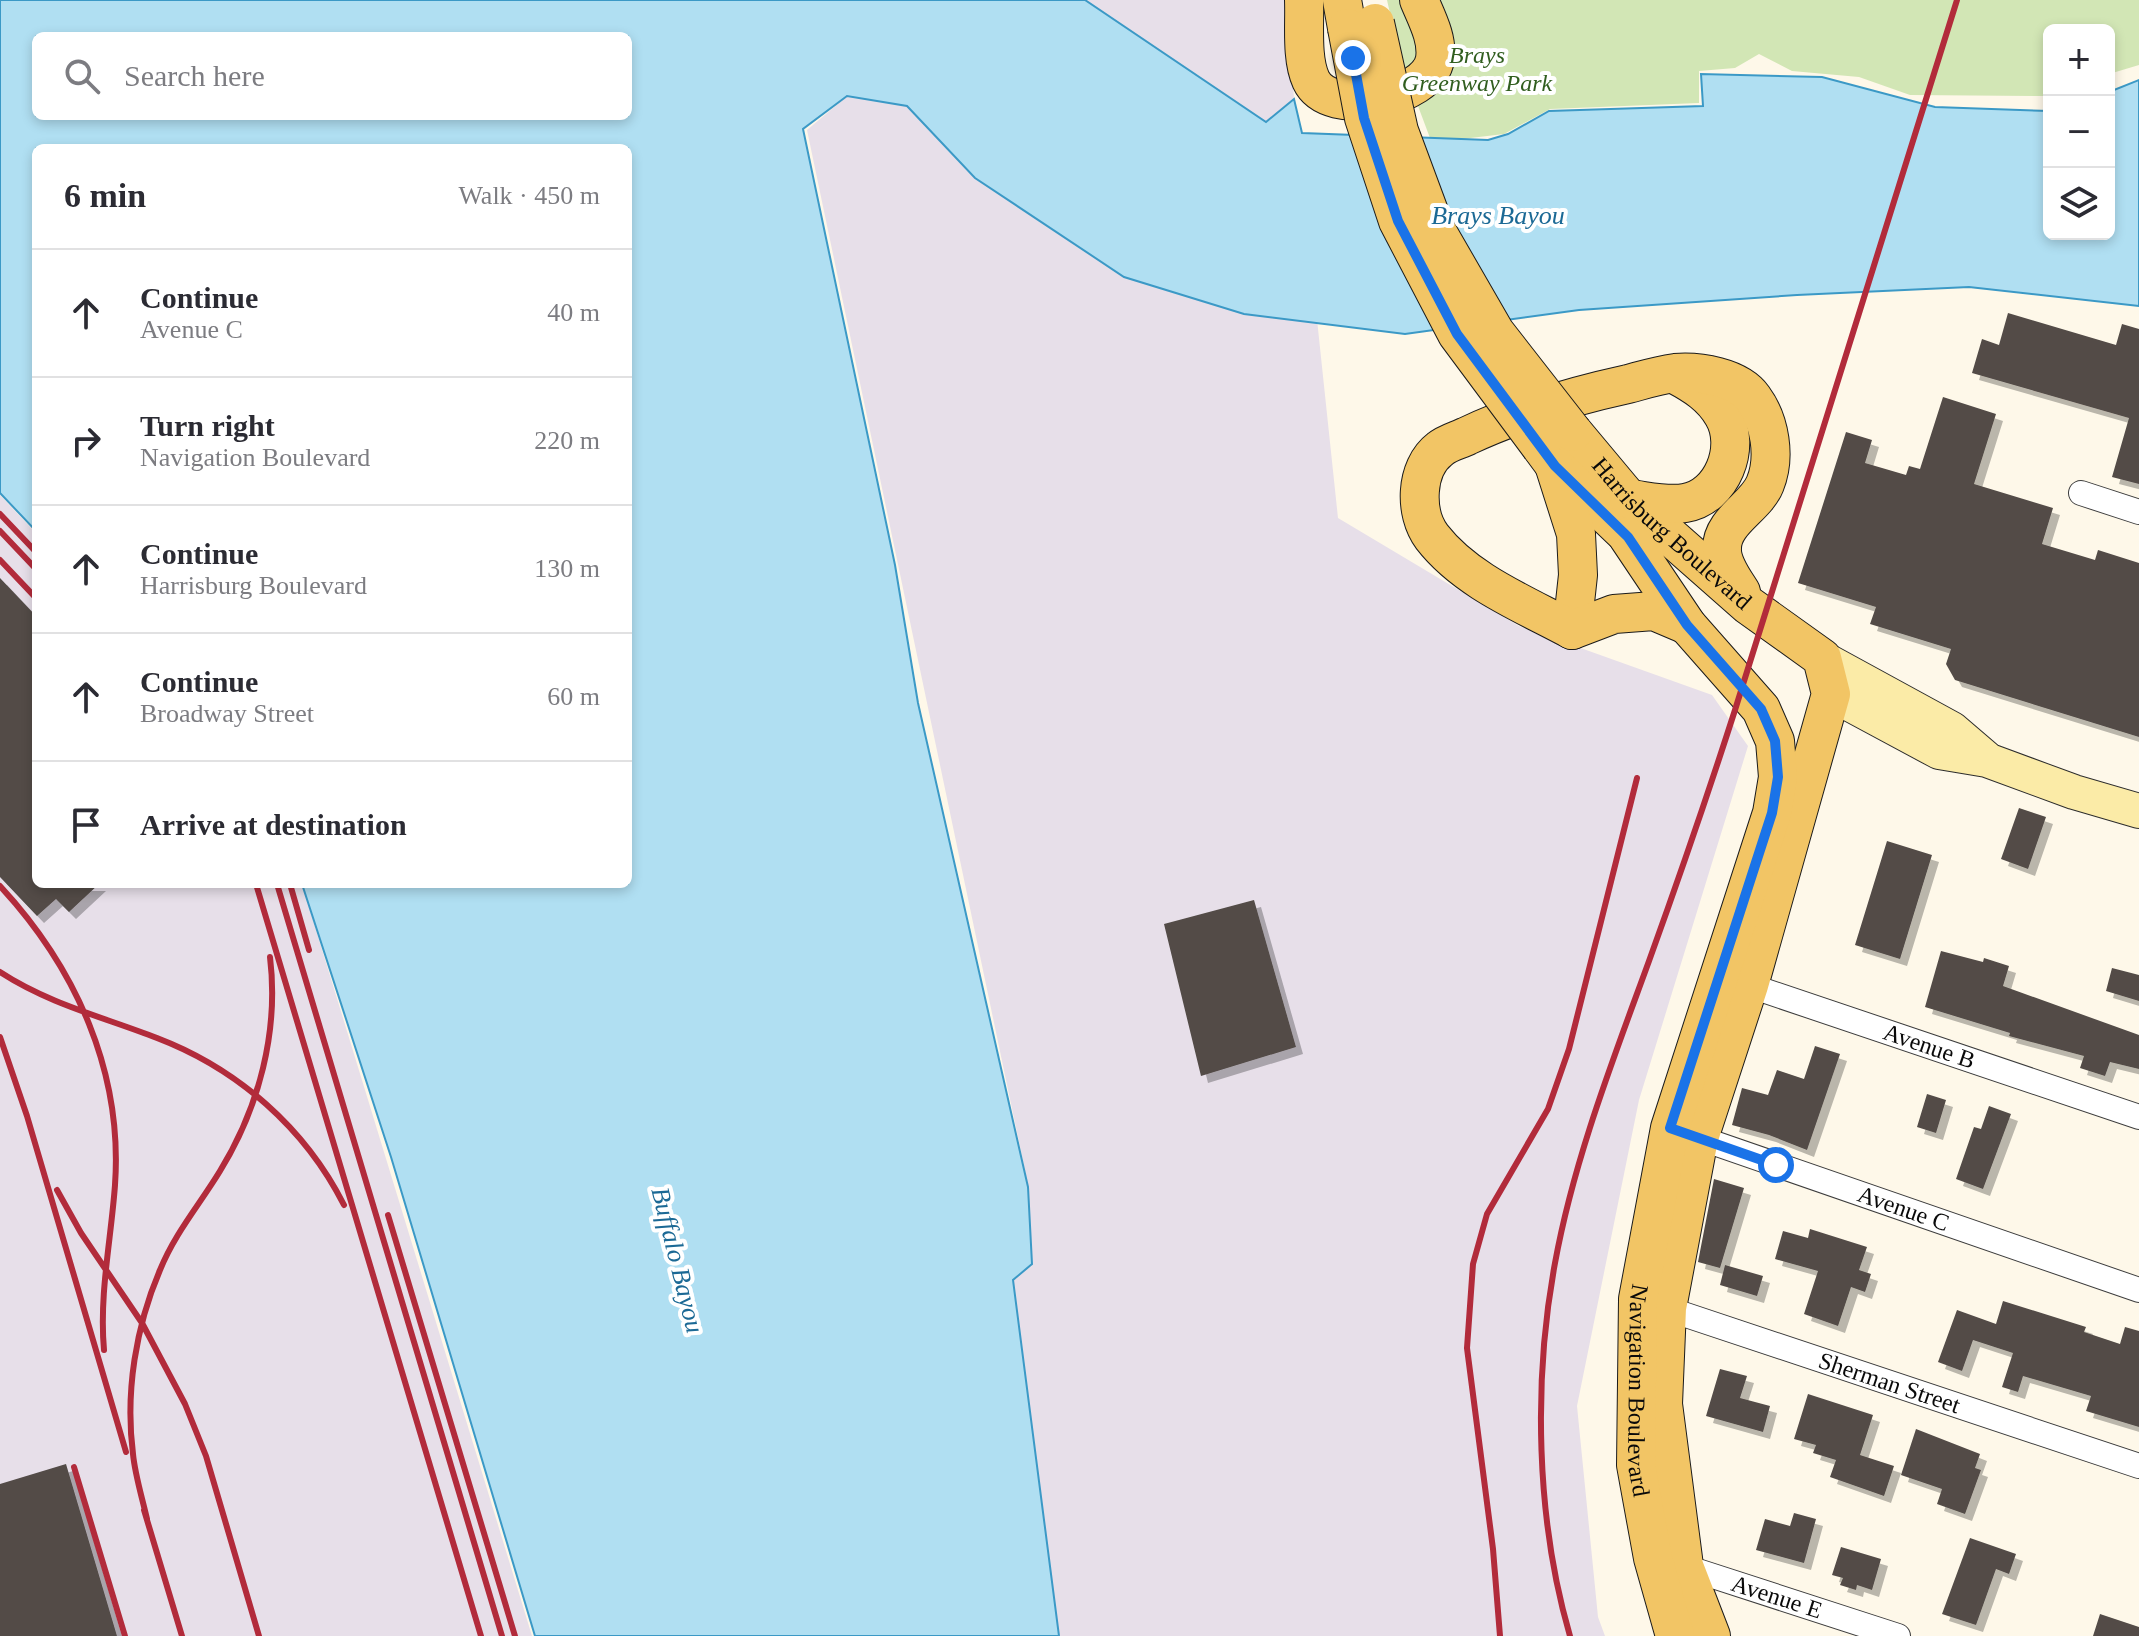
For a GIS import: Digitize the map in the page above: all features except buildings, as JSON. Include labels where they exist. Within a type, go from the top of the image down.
[{"type":"main road","points":[[1304,0],[1307,60],[1312,82],[1331,99],[1349,102],[1412,89],[1426,78],[1435,61],[1434,36],[1419,0]]},
{"type":"main road","name":"Harrisburg Boulevard","points":[[1359,13],[1364,118],[1398,221],[1457,334],[1628,537],[1765,650],[1831,694],[1939,752],[1987,760],[2074,792],[2139,811]]},
{"type":"main road","name":"Harrisburg Boulevard","points":[[1359,13],[1435,228],[1495,332],[1556,448],[1629,499],[1748,605],[1822,658],[1952,729],[1987,760]]},
{"type":"main road","points":[[1572,630],[1464,569],[1430,535],[1419,498],[1421,476],[1439,449],[1490,426],[1579,394],[1674,373],[1698,374],[1730,381],[1751,395],[1766,421],[1771,447],[1765,485],[1727,531],[1722,547],[1725,564],[1748,605]]},
{"type":"main road","points":[[1629,499],[1685,503],[1707,495],[1722,475],[1732,443],[1724,416],[1702,390],[1674,373]]},
{"type":"main road","points":[[1556,448],[1576,534],[1578,575],[1572,630]]},
{"type":"main road","name":"Navigation Boulevard","points":[[1628,537],[1687,625],[1761,709],[1775,741],[1778,777],[1772,813],[1734,980]]},
{"type":"main road","points":[[1572,630],[1614,614],[1654,611],[1687,625]]},
{"type":"main road","name":"Navigation Boulevard","points":[[1675,1636],[1663,1404],[1652,1304],[1684,1133],[1831,694],[1822,658]]},
{"type":"main road","name":"Navigation Boulevard","points":[[1669,1562],[1711,1636]]},
{"type":"street","points":[[2081,493],[2139,512]]},
{"type":"street","name":"Avenue B","points":[[1734,980],[2139,1117]]},
{"type":"street","name":"Avenue C","points":[[1684,1133],[2139,1290]]},
{"type":"street","name":"Sherman Street","points":[[1652,1304],[2139,1466]]},
{"type":"street","name":"Avenue E","points":[[1669,1562],[1898,1636]]},
{"type":"shaded area","points":[[1085,0],[1288,0],[1294,99],[1266,122]]},
{"type":"shaded area","points":[[846,97],[913,98],[1316,310],[1338,518],[1519,626],[1712,695],[1748,746],[1639,1100],[1577,1406],[1598,1617],[1605,1636],[1054,1636],[1025,1440],[1012,1275],[1032,1266],[1028,1185],[807,130]]},
{"type":"shaded area","points":[[0,495],[32,529],[32,888],[303,888],[532,1636],[0,1636]]},
{"type":"green space","name":"Brays Greenway Park","points":[[1387,0],[2139,0],[2139,65],[2115,72],[2115,24],[2043,24],[2043,96],[1910,95],[1859,77],[1792,71],[1759,54],[1735,68],[1699,71],[1699,103],[1550,109],[1504,134],[1462,139],[1430,138],[1400,58]]},
{"type":"water","points":[[0,0],[1085,0],[1266,122],[1294,99],[1302,133],[1488,140],[1508,134],[1549,111],[1703,106],[1701,74],[1822,77],[1935,107],[2043,111],[2043,240],[2115,240],[2115,90],[2139,80],[2139,306],[1969,287],[1579,310],[1405,334],[1244,314],[1124,277],[975,178],[907,106],[847,96],[803,129],[895,565],[918,703],[1028,1187],[1032,1264],[1013,1280],[1059,1636],[535,1636],[391,1157],[303,888],[632,888],[632,144],[32,144],[32,527],[0,493]]},
{"type":"railway","points":[[1570,1636],[1550,1545],[1541,1402],[1548,1308],[1563,1224],[1596,1110],[1735,710],[1957,0]]},
{"type":"railway","points":[[0,514],[32,548]]},
{"type":"railway","points":[[0,531],[32,565]]},
{"type":"railway","points":[[0,560],[32,594]]},
{"type":"railway","points":[[1500,1636],[1493,1549],[1467,1348],[1473,1264],[1487,1214],[1548,1109],[1569,1049],[1637,778]]},
{"type":"railway","points":[[0,886],[51,951],[72,987],[102,1062],[111,1102],[115,1185],[104,1288],[104,1350]]},
{"type":"railway","points":[[257,888],[481,1636]]},
{"type":"railway","points":[[278,888],[502,1636]]},
{"type":"railway","points":[[291,888],[309,950]]},
{"type":"railway","points":[[147,1519],[135,1470],[131,1431],[132,1383],[139,1336],[166,1256],[234,1147],[255,1095],[268,1041],[272,985],[270,957]]},
{"type":"railway","points":[[0,972],[57,1001],[157,1038],[215,1066],[266,1104],[289,1126],[310,1151],[344,1205]]},
{"type":"railway","points":[[0,1037],[27,1116],[126,1452]]},
{"type":"railway","points":[[57,1190],[81,1233],[142,1323],[185,1404],[206,1456],[259,1636]]},
{"type":"railway","points":[[388,1215],[515,1636]]},
{"type":"railway","points":[[74,1467],[125,1636]]},
{"type":"railway","points":[[144,1510],[182,1636]]},
{"type":"route","points":[[1353,58],[1364,118],[1398,221],[1457,334],[1555,466],[1628,537],[1687,625],[1761,709],[1775,741],[1778,777],[1772,813],[1670,1128],[1776,1165]]},
{"type":"water label","name":"Brays Bayou","points":[[1498,215]]},
{"type":"water label","name":"Buffalo Bayou","points":[[678,1260]]}]
